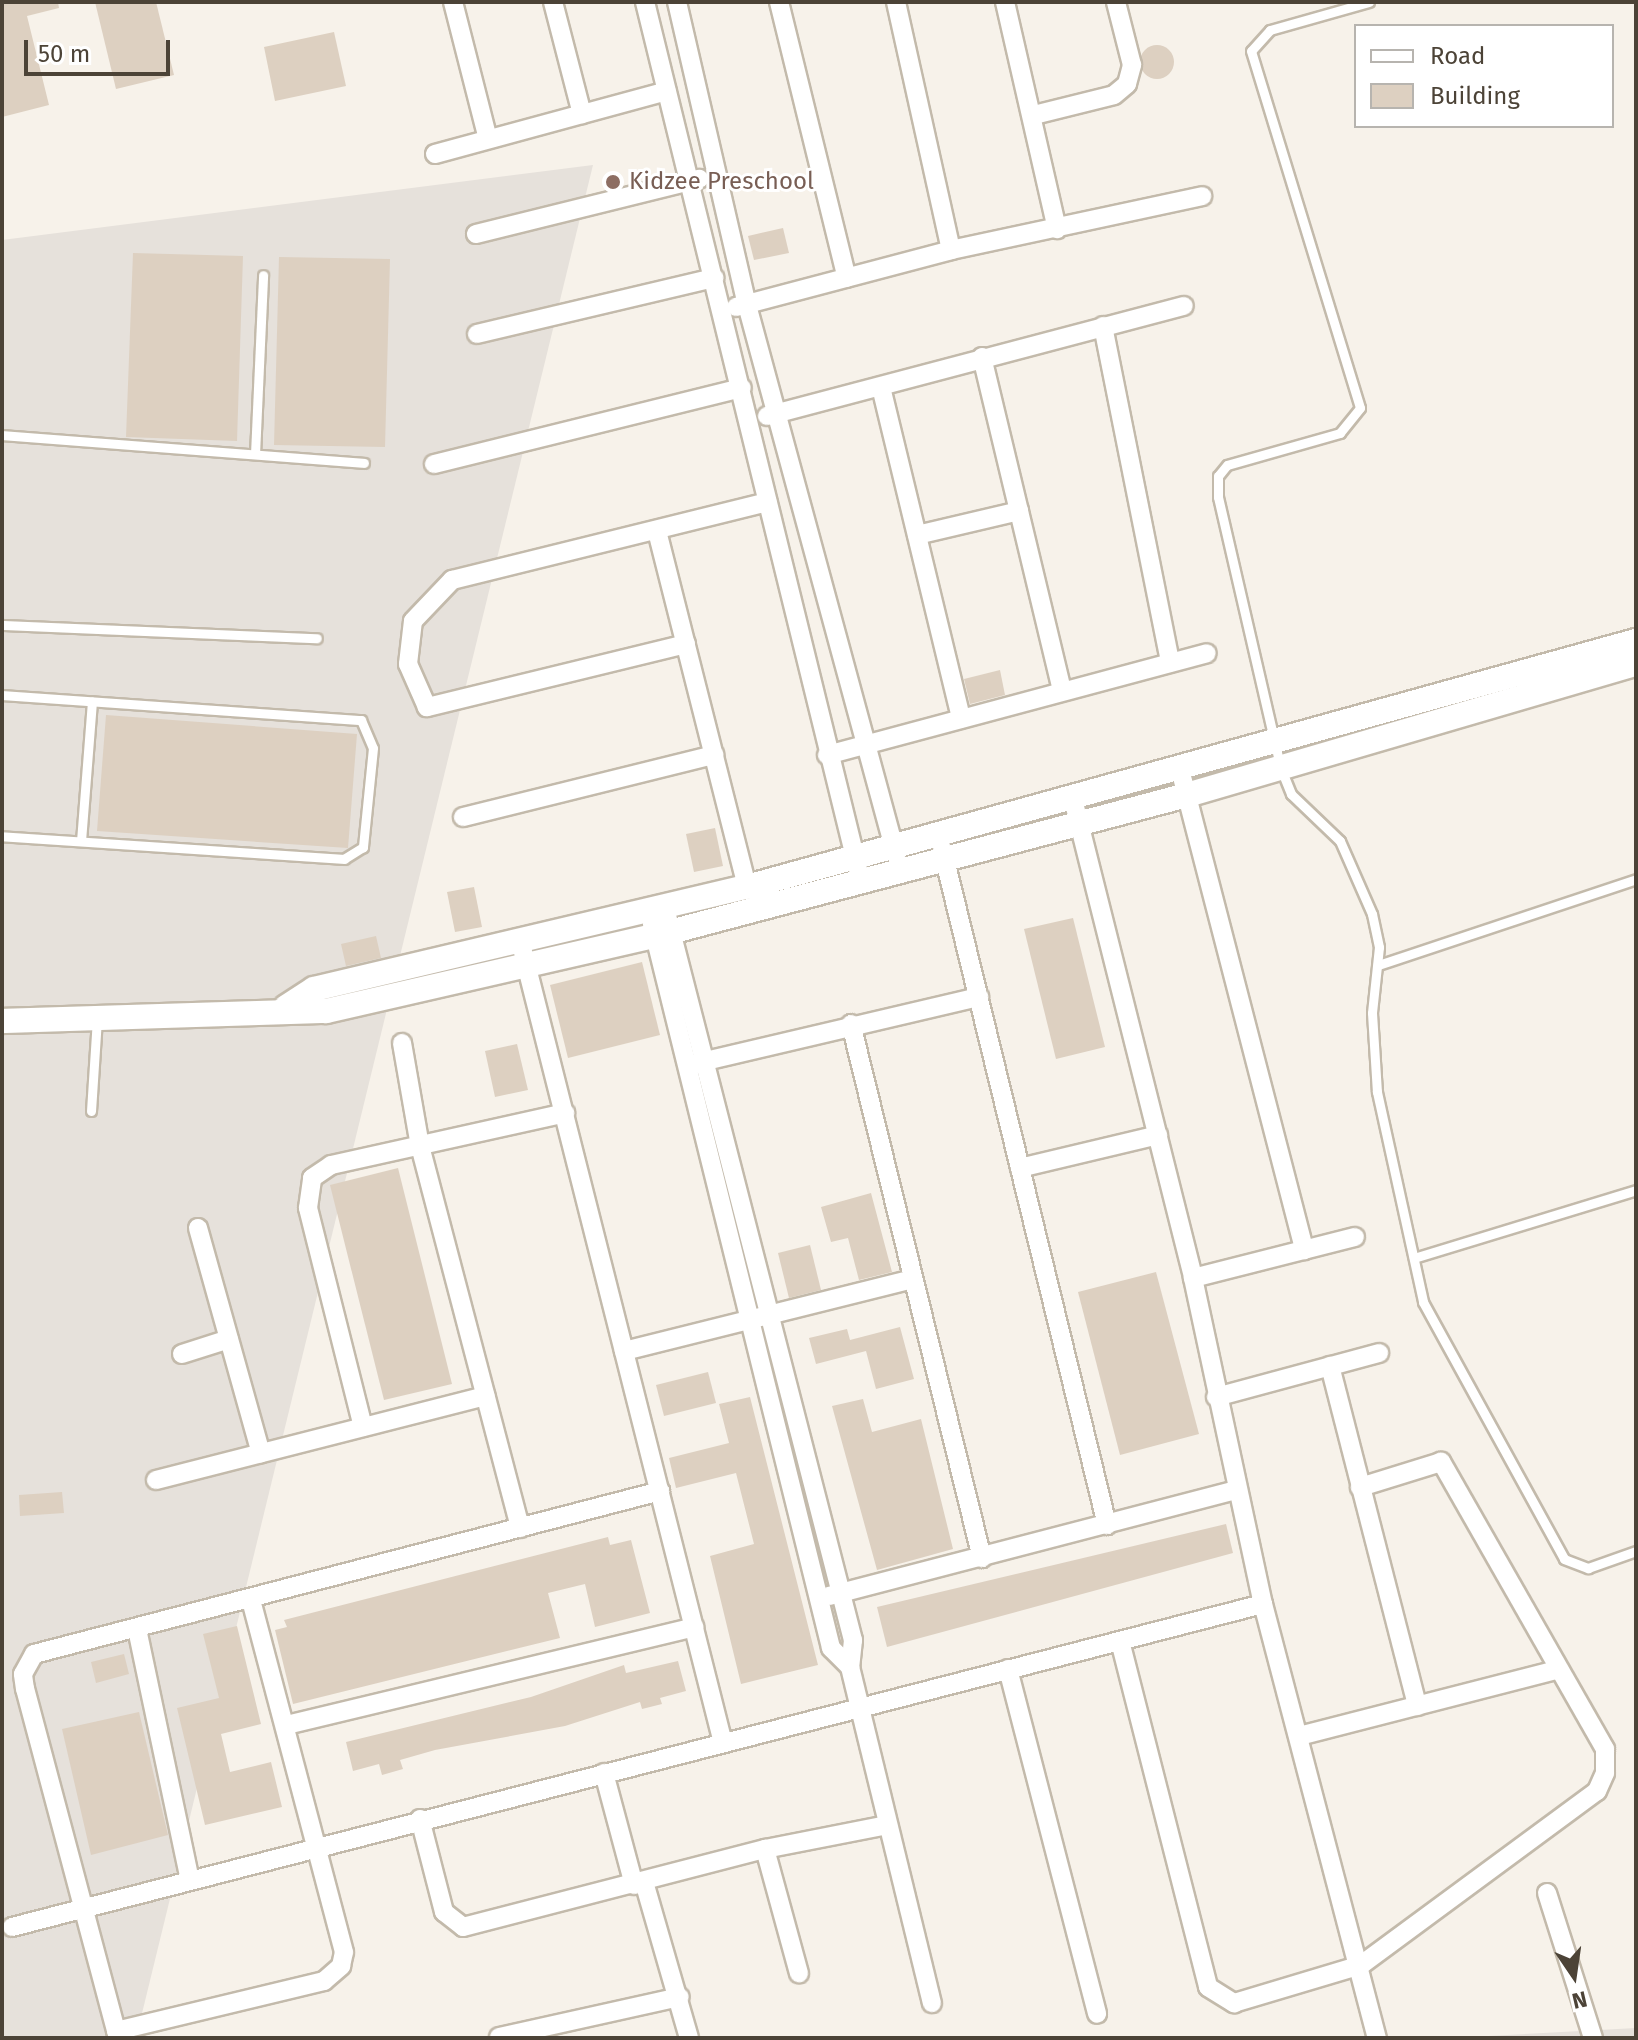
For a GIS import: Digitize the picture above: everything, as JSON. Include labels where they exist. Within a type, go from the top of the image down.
[{"type":"street","points":[[453,2],[488,139]]},
{"type":"street","points":[[553,2],[582,114]]},
{"type":"street","points":[[677,2],[747,305],[896,858]]},
{"type":"street","points":[[779,2],[847,278]]},
{"type":"street","points":[[896,2],[951,250]]},
{"type":"street","points":[[1005,2],[1034,115],[1057,229]]},
{"type":"street","points":[[1034,115],[1114,95],[1127,84],[1132,65],[1116,2]]},
{"type":"street","points":[[648,3],[827,755],[857,867]]},
{"type":"street","points":[[435,154],[667,91]]},
{"type":"street","points":[[476,234],[717,175]]},
{"type":"street","points":[[722,311],[951,250],[1202,196]]},
{"type":"street","points":[[477,334],[714,278]]},
{"type":"street","points":[[749,421],[1184,306]]},
{"type":"street","points":[[1103,326],[1170,662]]},
{"type":"street","points":[[982,357],[1062,689]]},
{"type":"street","points":[[881,387],[961,718]]},
{"type":"street","points":[[434,464],[742,388]]},
{"type":"street","points":[[686,644],[427,707],[413,687],[413,621],[452,580],[767,502]]},
{"type":"street","points":[[917,535],[1019,511]]},
{"type":"street","points":[[657,531],[747,887]]},
{"type":"street","points":[[1278,758],[1636,641]]},
{"type":"street","points":[[827,755],[1062,689],[1207,653]]},
{"type":"street","points":[[2,1021],[286,1007],[326,1011],[526,965],[660,922],[857,867],[1636,664]]},
{"type":"street","points":[[463,817],[714,755]]},
{"type":"street","points":[[1184,784],[1304,1250]]},
{"type":"street","points":[[1076,809],[1193,1278],[1216,1397],[1263,1604],[1303,1735],[1377,2038]]},
{"type":"street","points":[[941,846],[1107,1525]]},
{"type":"street","points":[[286,1007],[314,989],[520,938],[660,922],[747,887],[857,867]]},
{"type":"street","points":[[660,922],[762,1320],[853,1640],[850,1667],[932,2003]]},
{"type":"street","points":[[520,938],[723,1743]]},
{"type":"street","points":[[696,1063],[851,1024],[979,997]]},
{"type":"street","points":[[851,1024],[982,1558]]},
{"type":"street","points":[[402,1043],[420,1146],[520,1528]]},
{"type":"street","points":[[363,1427],[307,1191],[331,1165],[565,1113]]},
{"type":"street","points":[[1020,1168],[1158,1135]]},
{"type":"street","points":[[198,1228],[261,1453]]},
{"type":"street","points":[[1193,1278],[1355,1237]]},
{"type":"street","points":[[624,1351],[762,1320],[913,1279]]},
{"type":"street","points":[[762,1320],[831,1648],[850,1667]]},
{"type":"street","points":[[182,1354],[229,1339]]},
{"type":"street","points":[[1216,1397],[1379,1353]]},
{"type":"street","points":[[1330,1366],[1417,1706]]},
{"type":"street","points":[[156,1480],[485,1396]]},
{"type":"street","points":[[1120,1641],[1208,1987],[1234,2003],[1361,1965],[1597,1791],[1605,1749],[1557,1670],[1441,1462],[1360,1487]]},
{"type":"street","points":[[820,1598],[1236,1490]]},
{"type":"street","points":[[251,1599],[287,1725],[312,1849],[344,1952],[333,1974],[117,2034],[23,1674],[34,1654],[47,1648],[137,1629],[660,1491]]},
{"type":"street","points":[[12,1927],[82,1906],[1263,1604]]},
{"type":"street","points":[[287,1725],[694,1627]]},
{"type":"street","points":[[137,1629],[190,1880]]},
{"type":"street","points":[[1008,1669],[1097,2014]]},
{"type":"street","points":[[1303,1735],[1557,1670]]},
{"type":"street","points":[[604,1773],[639,1884],[680,1997],[689,2038]]},
{"type":"street","points":[[420,1819],[450,1923],[478,1927],[765,1849],[887,1825]]},
{"type":"street","points":[[765,1849],[799,1973]]},
{"type":"street","points":[[1547,1893],[1593,2038]]},
{"type":"street","points":[[499,2037],[680,1997]]},
{"type":"lane","points":[[1369,2],[1270,30],[1251,51],[1360,408],[1340,433],[1227,465],[1218,476],[1278,758],[1291,794],[1355,866],[1372,914],[1378,965],[1374,1067],[1414,1258],[1442,1346],[1564,1559],[1588,1568],[1636,1551]]},
{"type":"lane","points":[[255,454],[263,275]]},
{"type":"lane","points":[[2,435],[364,463]]},
{"type":"lane","points":[[2,625],[317,638]]},
{"type":"lane","points":[[2,695],[361,720],[373,748],[356,856],[2,836]]},
{"type":"lane","points":[[81,841],[92,701]]},
{"type":"lane","points":[[1378,965],[1636,879]]},
{"type":"lane","points":[[91,1111],[97,1016]]},
{"type":"lane","points":[[1414,1258],[1636,1190]]},
{"type":"shaded area","points":[[593,165],[136,2038],[2,2038],[2,240]]},
{"type":"shaded area","points":[[1636,2028],[1636,2038],[1450,2038]]},
{"type":"building","points":[[2,2],[58,2],[59,8],[27,16],[49,105],[2,117]]},
{"type":"building","points":[[95,2],[156,2],[174,75],[116,89]]},
{"type":"building","points":[[334,32],[346,86],[275,101],[264,47]]},
{"type":"building","points":[[1157,45],[1169,50],[1174,62],[1169,74],[1157,79],[1145,74],[1140,62],[1145,50]]},
{"type":"building","points":[[783,228],[789,253],[754,260],[748,236]]},
{"type":"building","points":[[133,253],[243,256],[237,441],[126,437]]},
{"type":"building","points":[[279,257],[390,259],[385,447],[274,445]]},
{"type":"building","points":[[1000,670],[1005,695],[970,704],[964,679]]},
{"type":"building","points":[[106,715],[357,734],[348,848],[97,831]]},
{"type":"building","points":[[715,828],[723,866],[694,872],[686,834]]},
{"type":"building","points":[[474,887],[482,927],[455,932],[447,892]]},
{"type":"building","points":[[1073,918],[1105,1047],[1056,1059],[1024,929]]},
{"type":"building","points":[[376,936],[381,958],[346,966],[341,944]]},
{"type":"building","points":[[642,962],[660,1035],[568,1058],[550,985]]},
{"type":"building","points":[[517,1044],[528,1090],[495,1097],[485,1051]]},
{"type":"building","points":[[398,1168],[452,1384],[384,1400],[330,1185]]},
{"type":"building","points":[[871,1193],[892,1272],[859,1280],[848,1238],[831,1242],[821,1207]]},
{"type":"building","points":[[810,1245],[821,1290],[789,1298],[778,1253]]},
{"type":"building","points":[[1156,1272],[1199,1434],[1120,1455],[1078,1292]]},
{"type":"building","points":[[900,1327],[914,1379],[876,1389],[866,1351],[816,1364],[809,1338],[847,1329],[850,1340]]},
{"type":"building","points":[[708,1372],[716,1403],[664,1416],[656,1385]]},
{"type":"building","points":[[750,1397],[818,1665],[741,1684],[710,1556],[754,1544],[736,1473],[676,1488],[669,1458],[729,1443],[719,1404]]},
{"type":"building","points":[[863,1399],[872,1432],[921,1419],[953,1549],[877,1570],[832,1406]]},
{"type":"building","points":[[62,1492],[64,1513],[20,1516],[19,1495]]},
{"type":"building","points":[[1226,1524],[1233,1553],[887,1647],[877,1607]]},
{"type":"building","points":[[608,1537],[610,1545],[631,1540],[650,1613],[595,1627],[585,1584],[548,1593],[560,1638],[293,1704],[275,1630],[287,1627],[284,1620]]},
{"type":"building","points":[[237,1626],[261,1724],[221,1734],[230,1772],[271,1762],[282,1807],[205,1825],[177,1708],[219,1698],[203,1634]]},
{"type":"building","points":[[124,1654],[129,1674],[96,1683],[91,1662]]},
{"type":"building","points":[[678,1661],[686,1691],[660,1698],[662,1704],[642,1709],[640,1702],[565,1726],[435,1750],[400,1760],[403,1769],[382,1775],[379,1764],[353,1771],[346,1742],[531,1697],[624,1665],[626,1673]]},
{"type":"building","points":[[139,1712],[168,1835],[91,1855],[62,1729]]},
{"type":"place","name":"Kidzee Preschool","points":[[613,182]]}]
